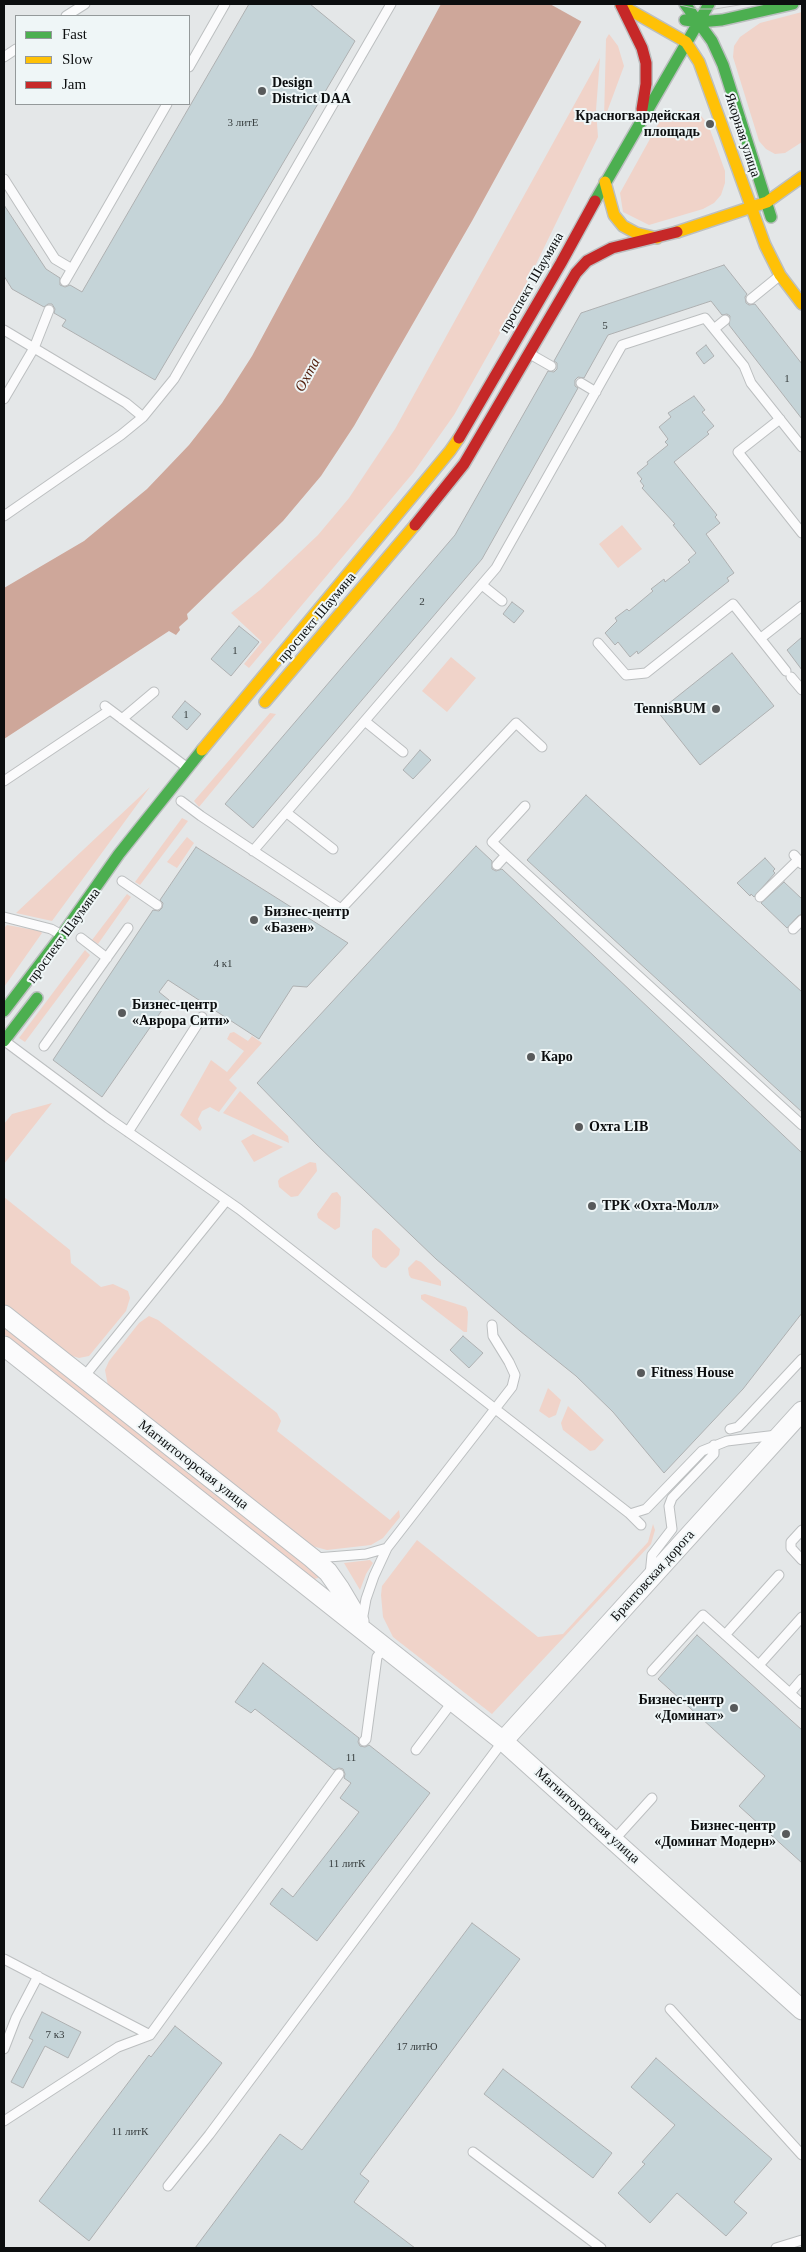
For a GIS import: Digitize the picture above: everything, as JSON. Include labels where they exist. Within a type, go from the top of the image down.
[{"type":"street","name":"Якорная улица","points":[[684,4],[712,41],[723,65],[775,224]]},
{"type":"street","points":[[709,4],[605,182],[614,215],[623,226],[636,233],[657,238],[767,202],[802,177]]},
{"type":"street","points":[[620,5],[670,18],[699,22],[741,17],[793,4]]},
{"type":"street","name":"Якорная улица","points":[[620,5],[686,42],[700,62],[764,245],[780,275],[802,304]]},
{"type":"street","points":[[620,5],[642,48],[646,63],[646,84],[639,124]]},
{"type":"street","name":"проспект Шаумяна","points":[[4,1011],[62,935],[119,854],[187,767],[450,450],[557,271],[605,182]]},
{"type":"street","name":"проспект Шаумяна","points":[[257,711],[458,472],[481,438],[576,273],[587,261],[599,253],[612,248],[657,238]]},
{"type":"street","name":"проспект Шаумяна","points":[[4,1041],[44,989]]},
{"type":"street","name":"Магнитогорская улица","points":[[4,1315],[312,1558],[328,1572],[363,1628]]},
{"type":"street","name":"Магнитогорская улица","points":[[4,1346],[363,1628],[503,1741],[802,2010]]},
{"type":"street","name":"Брантовская дорога","points":[[503,1741],[802,1411]]},
{"type":"lane","points":[[68,15],[86,4]]},
{"type":"lane","points":[[190,65],[225,4]]},
{"type":"lane","points":[[4,516],[121,435],[143,417],[174,379],[391,4]]},
{"type":"lane","points":[[4,57],[15,50]]},
{"type":"lane","points":[[65,281],[166,105]]},
{"type":"lane","points":[[4,179],[55,259],[72,269]]},
{"type":"lane","points":[[751,299],[780,275]]},
{"type":"lane","points":[[4,399],[34,348],[49,310]]},
{"type":"lane","points":[[252,851],[366,722],[496,568],[622,345],[705,318],[744,366],[751,383],[802,447]]},
{"type":"lane","points":[[714,328],[725,320]]},
{"type":"lane","points":[[4,330],[126,402],[143,417]]},
{"type":"lane","points":[[530,354],[551,366]]},
{"type":"lane","points":[[581,383],[596,392]]},
{"type":"lane","points":[[780,419],[738,452],[802,533]]},
{"type":"lane","points":[[482,585],[502,601]]},
{"type":"lane","points":[[598,643],[626,675],[646,673],[733,604],[802,690]]},
{"type":"lane","points":[[761,638],[802,606]]},
{"type":"lane","points":[[122,719],[154,692]]},
{"type":"lane","points":[[4,781],[107,708],[187,767]]},
{"type":"lane","points":[[366,722],[403,752]]},
{"type":"lane","points":[[182,801],[252,851],[341,909],[516,723],[542,747]]},
{"type":"lane","points":[[525,806],[492,842],[802,1125]]},
{"type":"lane","points":[[287,812],[333,849]]},
{"type":"lane","points":[[497,865],[506,855]]},
{"type":"lane","points":[[760,898],[798,860]]},
{"type":"lane","points":[[122,881],[157,905]]},
{"type":"lane","points":[[4,917],[51,929],[62,935]]},
{"type":"lane","points":[[793,929],[802,920]]},
{"type":"lane","points":[[44,1046],[128,928]]},
{"type":"lane","points":[[81,938],[107,958]]},
{"type":"lane","points":[[128,1132],[202,1017]]},
{"type":"lane","points":[[4,1041],[226,1201],[630,1514],[641,1525]]},
{"type":"lane","points":[[83,1378],[226,1201]]},
{"type":"lane","points":[[363,1628],[366,1599],[387,1548],[512,1387],[515,1375],[493,1336],[492,1325]]},
{"type":"lane","points":[[730,1429],[738,1427],[802,1359]]},
{"type":"lane","points":[[630,1514],[646,1509],[702,1451],[727,1441],[780,1435]]},
{"type":"lane","points":[[650,1580],[652,1555],[672,1529],[669,1506],[672,1498],[708,1462],[714,1454],[714,1445]]},
{"type":"lane","points":[[802,1530],[791,1542],[791,1548],[802,1560]]},
{"type":"lane","points":[[312,1558],[366,1554],[387,1548]]},
{"type":"lane","points":[[725,1635],[779,1575]]},
{"type":"lane","points":[[652,1671],[703,1615],[802,1704]]},
{"type":"lane","points":[[759,1665],[802,1617]]},
{"type":"lane","points":[[364,1742],[366,1739],[377,1657],[385,1647]]},
{"type":"lane","points":[[790,1693],[802,1679]]},
{"type":"lane","points":[[416,1750],[453,1701]]},
{"type":"lane","points":[[168,2186],[209,2135],[503,1741]]},
{"type":"lane","points":[[4,2122],[118,2047],[150,2035],[339,1774]]},
{"type":"lane","points":[[614,1840],[652,1798]]},
{"type":"lane","points":[[4,1959],[150,2035]]},
{"type":"lane","points":[[4,2049],[16,2018],[38,1976]]},
{"type":"lane","points":[[670,2009],[802,2155]]},
{"type":"lane","points":[[473,2152],[601,2248]]},
{"type":"lane","points":[[776,2248],[802,2240]]},
{"type":"shaded area","points":[[802,12],[802,142],[785,153],[775,154],[766,149],[759,141],[733,57],[734,46],[740,37],[760,23]]},
{"type":"shaded area","points":[[609,34],[618,46],[624,66],[604,120],[606,39]]},
{"type":"shaded area","points":[[600,58],[596,110],[598,137],[516,305],[454,415],[413,473],[249,668],[244,664],[262,642],[231,613],[260,590],[318,535],[349,498],[395,429]]},
{"type":"shaded area","points":[[681,110],[691,111],[701,116],[708,124],[725,171],[725,183],[721,195],[714,203],[703,209],[649,225],[623,212],[620,193],[661,119],[670,113]]},
{"type":"shaded area","points":[[622,525],[642,549],[618,568],[599,544]]},
{"type":"shaded area","points":[[451,657],[476,678],[447,712],[422,691]]},
{"type":"shaded area","points":[[270,713],[276,714],[199,807],[194,801]]},
{"type":"shaded area","points":[[150,787],[52,921],[16,913]]},
{"type":"shaded area","points":[[182,818],[188,821],[140,885],[135,882]]},
{"type":"shaded area","points":[[187,837],[194,843],[177,868],[167,862]]},
{"type":"shaded area","points":[[127,894],[131,897],[98,944],[92,940]]},
{"type":"shaded area","points":[[7,925],[40,931],[42,933],[4,987],[4,928]]},
{"type":"shaded area","points":[[85,950],[90,955],[25,1042],[19,1038]]},
{"type":"shaded area","points":[[234,1032],[248,1041],[252,1036],[262,1043],[229,1080],[237,1088],[219,1112],[210,1107],[202,1111],[198,1119],[202,1128],[200,1131],[180,1115],[211,1060],[227,1072],[244,1051],[227,1039],[230,1033]]},
{"type":"shaded area","points":[[240,1091],[288,1136],[289,1143],[223,1113]]},
{"type":"shaded area","points":[[52,1103],[4,1164],[4,1124],[12,1114]]},
{"type":"shaded area","points":[[253,1134],[283,1147],[254,1162],[241,1141]]},
{"type":"shaded area","points":[[310,1162],[316,1163],[317,1171],[298,1196],[291,1197],[279,1187],[278,1181],[280,1178]]},
{"type":"shaded area","points":[[337,1192],[341,1197],[340,1227],[335,1230],[318,1218],[317,1214],[332,1193]]},
{"type":"shaded area","points":[[4,1197],[70,1250],[71,1263],[101,1287],[113,1284],[128,1291],[130,1298],[126,1311],[89,1356],[79,1358],[69,1355],[4,1304]]},
{"type":"shaded area","points":[[375,1228],[379,1229],[400,1249],[399,1255],[386,1268],[381,1267],[372,1257],[372,1231]]},
{"type":"shaded area","points":[[416,1260],[421,1262],[441,1281],[441,1286],[411,1278],[408,1268]]},
{"type":"shaded area","points":[[425,1294],[466,1307],[468,1312],[467,1332],[464,1332],[421,1299],[421,1295]]},
{"type":"shaded area","points":[[149,1316],[158,1320],[277,1413],[281,1421],[277,1431],[390,1520],[399,1510],[400,1517],[383,1538],[371,1545],[327,1550],[312,1546],[108,1386],[105,1370],[109,1361],[139,1323]]},
{"type":"shaded area","points":[[4,1327],[318,1575],[318,1578],[314,1579],[4,1334]]},
{"type":"shaded area","points":[[548,1388],[561,1400],[556,1415],[549,1418],[539,1411]]},
{"type":"shaded area","points":[[568,1406],[604,1440],[595,1450],[590,1451],[563,1430],[561,1423]]},
{"type":"shaded area","points":[[653,1524],[655,1530],[651,1544],[492,1714],[393,1637],[383,1617],[382,1586],[417,1540],[538,1637],[563,1634],[648,1542]]},
{"type":"shaded area","points":[[370,1560],[373,1563],[366,1574],[360,1590],[344,1563]]},
{"type":"water","name":"Охта","points":[[441,4],[591,4],[472,221],[354,426],[321,476],[283,521],[187,614],[188,619],[179,627],[180,630],[176,635],[169,631],[4,739],[4,588],[84,541],[147,489],[189,445],[222,403],[252,356]]},
{"type":"pier","points":[[550,4],[594,4],[584,23]]},
{"type":"building","points":[[249,4],[310,4],[355,41],[155,380],[62,326],[66,320],[54,313],[55,309],[52,304],[44,307],[12,289],[4,276],[4,205],[46,269],[60,278],[60,285],[65,287],[70,285],[82,292]]},
{"type":"building","points":[[724,265],[747,294],[745,297],[746,303],[749,305],[755,304],[802,364],[802,419],[729,325],[730,316],[727,314],[722,315],[711,301],[608,335],[584,378],[578,377],[575,380],[575,386],[578,388],[482,559],[253,828],[225,804],[455,535],[548,371],[554,372],[557,369],[557,363],[554,361],[581,313]]},
{"type":"building","points":[[706,345],[714,356],[704,364],[696,353]]},
{"type":"building","points":[[694,396],[705,410],[702,412],[714,426],[707,432],[709,434],[674,462],[717,515],[715,517],[720,523],[706,534],[734,573],[727,578],[729,581],[638,654],[637,651],[630,657],[618,642],[615,645],[605,633],[617,621],[615,618],[627,609],[629,611],[653,591],[651,589],[664,579],[665,582],[690,562],[688,560],[696,553],[673,525],[675,524],[642,488],[644,486],[640,481],[642,479],[637,473],[668,445],[665,442],[668,439],[659,427],[671,417],[668,413]]},
{"type":"building","points":[[512,602],[524,611],[514,623],[503,614]]},
{"type":"building","points":[[239,626],[259,642],[231,676],[211,659]]},
{"type":"building","points":[[802,637],[802,670],[787,650]]},
{"type":"building","name":"TennisBUM","points":[[732,653],[774,706],[700,765],[658,712]]},
{"type":"building","points":[[185,701],[201,714],[187,730],[172,717]]},
{"type":"building","points":[[420,750],[431,760],[413,779],[403,770]]},
{"type":"building","points":[[586,795],[802,992],[802,1112],[527,860]]},
{"type":"building","name":"ТРК «Охта-Молл»","points":[[476,846],[492,861],[492,869],[496,871],[502,869],[802,1153],[802,1313],[743,1389],[664,1473],[613,1412],[576,1376],[436,1259],[317,1145],[257,1083]]},
{"type":"building","name":"Бизнес-центр «Аврора Сити»","points":[[196,847],[348,943],[307,987],[293,986],[259,1039],[168,980],[159,992],[169,1000],[102,1097],[53,1060],[153,910],[159,911],[162,908],[163,903],[160,900]]},
{"type":"building","points":[[765,858],[775,869],[773,871],[775,873],[754,897],[751,894],[750,896],[737,883]]},
{"type":"building","points":[[784,882],[802,899],[802,914],[787,928],[761,903]]},
{"type":"building","points":[[463,1336],[483,1353],[469,1368],[450,1350]]},
{"type":"building","name":"Бизнес-центр «Доминат»","points":[[697,1635],[802,1730],[802,1863],[739,1806],[765,1776],[658,1679]]},
{"type":"building","points":[[263,1663],[359,1738],[360,1746],[365,1747],[369,1745],[430,1793],[317,1941],[270,1904],[282,1888],[293,1897],[359,1812],[340,1798],[351,1783],[344,1778],[343,1769],[334,1770],[255,1709],[251,1713],[235,1702]]},
{"type":"building","points":[[472,1923],[520,1959],[360,2174],[369,2181],[354,2202],[415,2248],[195,2248],[280,2134],[302,2150]]},
{"type":"building","points":[[42,2012],[81,2032],[68,2058],[45,2046],[23,2088],[11,2082],[33,2040],[29,2038]]},
{"type":"building","points":[[175,2026],[222,2063],[89,2241],[39,2201],[149,2055],[151,2057]]},
{"type":"building","points":[[656,2058],[772,2159],[734,2202],[747,2213],[726,2236],[677,2193],[650,2223],[618,2193],[645,2164],[642,2162],[675,2125],[631,2087]]},
{"type":"building","points":[[503,2069],[612,2153],[593,2178],[484,2094]]},
{"type":"tram line","points":[[675,4],[698,9],[715,9],[745,4]]},
{"type":"traffic: fast","points":[[685,4],[712,41],[723,65],[771,217]]},
{"type":"traffic: fast","points":[[595,201],[709,4]]},
{"type":"traffic: fast","points":[[685,20],[699,22],[722,20],[793,4]]},
{"type":"traffic: fast","points":[[4,1011],[62,935],[119,854],[202,750]]},
{"type":"traffic: fast","points":[[4,1041],[37,998]]},
{"type":"traffic: slow","points":[[621,5],[686,42],[699,62],[765,245],[780,275],[802,304]]},
{"type":"traffic: slow","points":[[677,232],[767,202],[802,177]]},
{"type":"traffic: slow","points":[[605,182],[614,215],[623,226],[636,233],[657,238]]},
{"type":"traffic: slow","points":[[202,750],[459,438]]},
{"type":"traffic: slow","points":[[265,702],[415,525]]},
{"type":"traffic: jam","points":[[621,5],[642,48],[646,63],[646,84],[642,109]]},
{"type":"traffic: jam","points":[[459,438],[595,201]]},
{"type":"traffic: jam","points":[[415,525],[464,464],[576,273],[587,261],[612,248],[677,232]]},
{"type":"place","name":"Design District DAA","points":[[262,91]]},
{"type":"place","name":"Красногвардейская площадь","points":[[710,124]]},
{"type":"place","name":"TennisBUM","points":[[716,709]]},
{"type":"place","name":"Бизнес-центр «Базен»","points":[[254,920]]},
{"type":"place","name":"Бизнес-центр «Аврора Сити»","points":[[122,1013]]},
{"type":"place","name":"Каро","points":[[531,1057]]},
{"type":"place","name":"Охта LIB","points":[[579,1127]]},
{"type":"place","name":"ТРК «Охта-Молл»","points":[[592,1206]]},
{"type":"place","name":"Fitness House","points":[[641,1373]]},
{"type":"place","name":"Бизнес-центр «Доминат»","points":[[734,1708]]},
{"type":"place","name":"Бизнес-центр «Доминат Модерн»","points":[[786,1834]]}]
